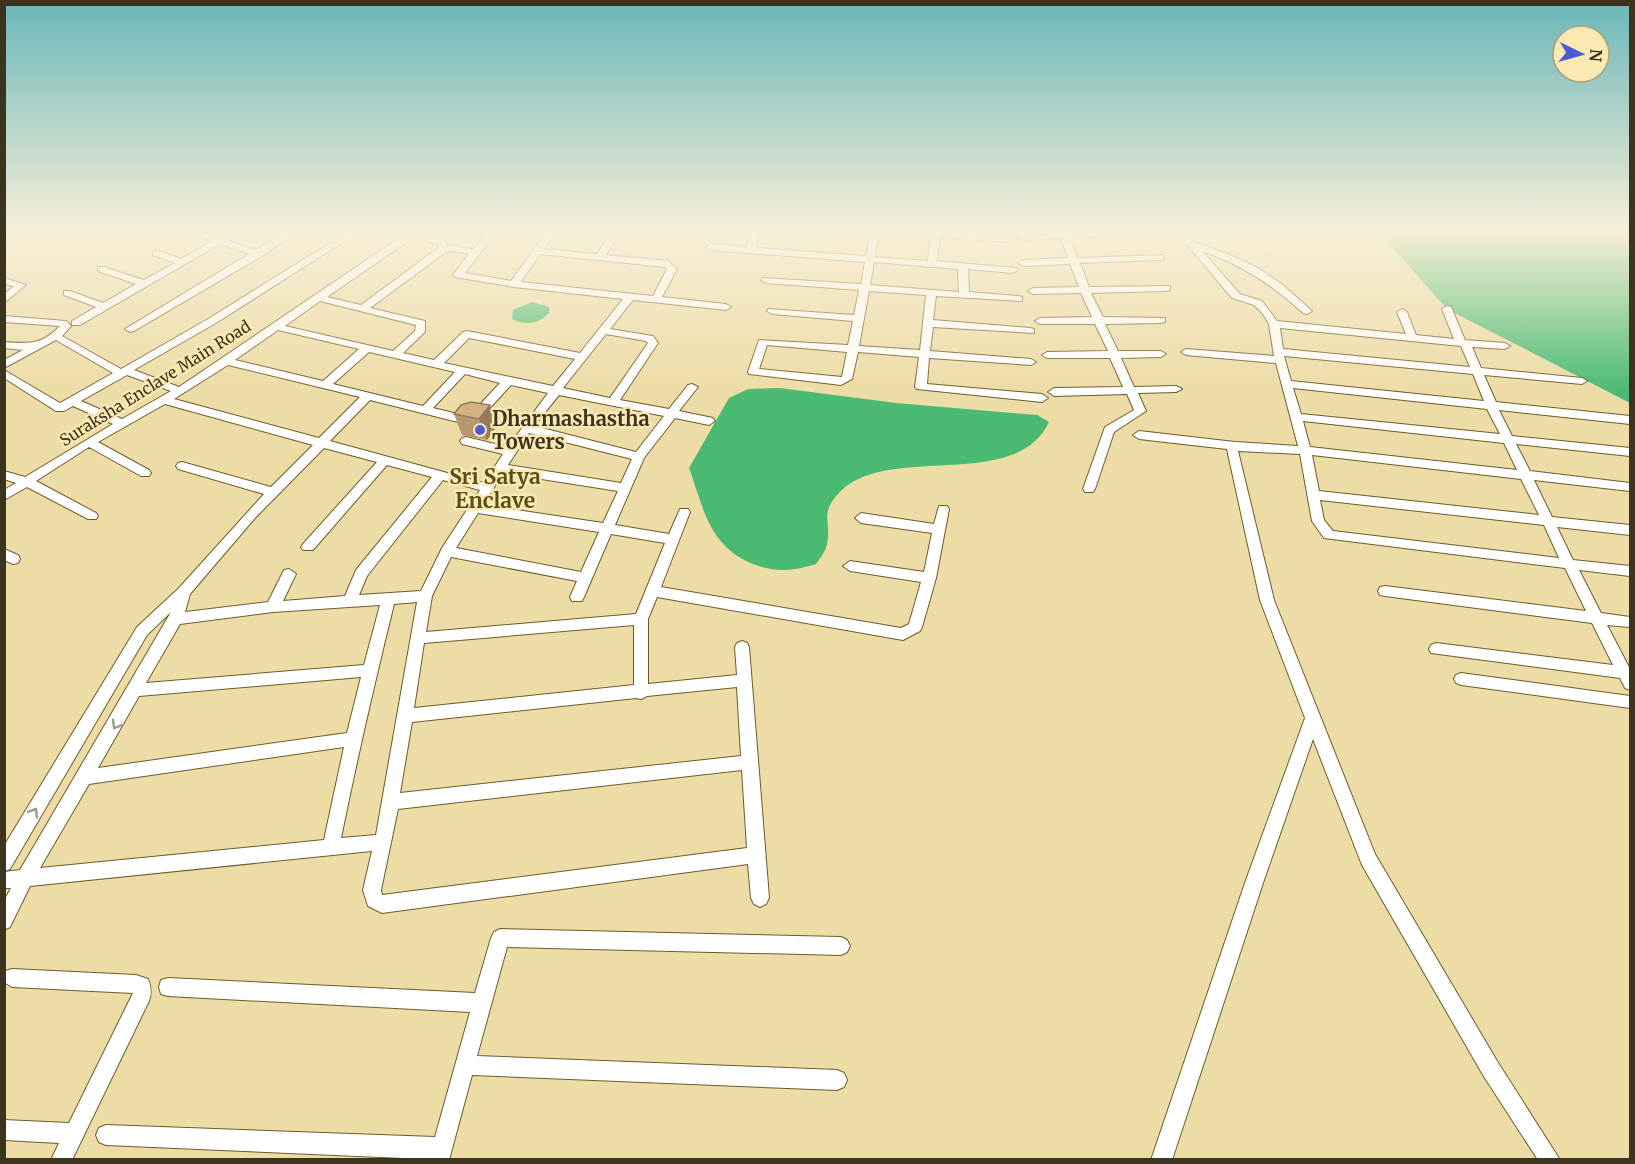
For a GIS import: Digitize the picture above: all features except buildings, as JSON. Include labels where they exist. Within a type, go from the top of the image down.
[{"type":"street","points":[[4,300],[21,285],[18,284]]},
{"type":"street","points":[[76,323],[144,284]]},
{"type":"street","points":[[130,329],[207,284]]},
{"type":"street","points":[[4,373],[60,408],[124,373],[269,284]]},
{"type":"street","name":"Suraksha Enclave Main Road","points":[[4,496],[89,442],[180,391],[339,284]]},
{"type":"street","points":[[362,309],[395,284]]},
{"type":"street","points":[[517,284],[726,307]]},
{"type":"street","points":[[656,299],[664,284]]},
{"type":"street","points":[[819,284],[1018,299]]},
{"type":"street","points":[[866,284],[859,318],[853,349],[847,379],[841,382],[753,372],[763,342],[853,349],[1031,362]]},
{"type":"street","points":[[964,284],[964,295]]},
{"type":"street","points":[[1083,284],[1140,411],[1109,430],[1089,489]]},
{"type":"street","points":[[1226,284],[1236,296],[1258,303],[1274,324],[1279,356],[1305,450],[1318,521],[1329,535],[1630,570]]},
{"type":"street","points":[[1279,284],[1307,311]]},
{"type":"street","points":[[1034,291],[1167,288]]},
{"type":"street","points":[[67,293],[104,307]]},
{"type":"street","points":[[931,293],[920,386],[1042,398]]},
{"type":"street","points":[[632,296],[526,428],[447,551],[425,596],[391,802],[372,890],[374,900],[382,904],[756,855]]},
{"type":"street","points":[[319,298],[421,322],[420,332],[395,355]]},
{"type":"street","points":[[1447,309],[1525,475],[1628,678]]},
{"type":"street","points":[[772,311],[859,318]]},
{"type":"street","points":[[1402,312],[1412,338]]},
{"type":"street","points":[[4,319],[65,324],[66,326],[56,336],[4,365]]},
{"type":"street","points":[[1040,321],[1161,320]]},
{"type":"street","points":[[927,323],[1029,330]]},
{"type":"street","points":[[1274,324],[1505,346]]},
{"type":"street","points":[[277,327],[508,381],[709,421]]},
{"type":"street","points":[[605,331],[649,338],[653,343],[612,403]]},
{"type":"street","points":[[437,364],[467,334],[582,357]]},
{"type":"street","points":[[60,339],[124,373],[180,391]]},
{"type":"street","points":[[4,345],[33,348]]},
{"type":"street","points":[[324,386],[367,348]]},
{"type":"street","points":[[1186,352],[1279,356],[1582,381]]},
{"type":"street","points":[[1047,355],[1161,354]]},
{"type":"street","points":[[226,361],[466,420],[475,417],[508,381]]},
{"type":"street","points":[[424,411],[463,370]]},
{"type":"street","points":[[1287,384],[1630,420]]},
{"type":"street","points":[[577,597],[639,457],[692,387]]},
{"type":"street","points":[[1054,392],[1176,389]]},
{"type":"street","points":[[4,862],[142,631],[183,592],[273,492],[368,396]]},
{"type":"street","points":[[164,400],[322,441],[487,488]]},
{"type":"street","points":[[72,402],[121,423]]},
{"type":"street","points":[[1297,417],[1630,452]]},
{"type":"street","points":[[526,428],[639,457]]},
{"type":"street","points":[[1139,435],[1235,446],[1305,450],[1630,487]]},
{"type":"street","points":[[466,441],[510,452]]},
{"type":"street","points":[[89,442],[145,472]]},
{"type":"street","points":[[1235,446],[1232,451],[1267,600],[1368,859],[1490,1068],[1550,1160]]},
{"type":"street","points":[[308,547],[386,459]]},
{"type":"street","points":[[182,466],[273,492]]},
{"type":"street","points":[[500,468],[626,488]]},
{"type":"street","points":[[4,475],[27,482],[92,516]]},
{"type":"street","points":[[349,602],[361,574],[441,475]]},
{"type":"street","points":[[1313,495],[1630,530]]},
{"type":"street","points":[[476,508],[673,539]]},
{"type":"street","points":[[654,591],[903,634],[915,627],[929,578],[943,509]]},
{"type":"street","points":[[641,693],[640,619],[654,591],[684,512]]},
{"type":"street","points":[[861,518],[939,529]]},
{"type":"street","points":[[447,551],[586,578]]},
{"type":"street","points":[[850,566],[929,578]]},
{"type":"street","points":[[273,607],[289,574]]},
{"type":"street","points":[[1385,591],[1630,622]]},
{"type":"street","points":[[4,921],[25,878],[177,619],[183,592]]},
{"type":"street","points":[[177,619],[273,607],[425,596]]},
{"type":"street","points":[[331,846],[388,599]]},
{"type":"street","points":[[419,638],[640,619]]},
{"type":"street","points":[[742,647],[760,898]]},
{"type":"street","points":[[1436,649],[1628,678]]},
{"type":"street","points":[[137,690],[372,670]]},
{"type":"street","points":[[1461,679],[1630,702]]},
{"type":"street","points":[[404,716],[641,693],[743,680]]},
{"type":"street","points":[[1161,1160],[1251,891],[1313,718]]},
{"type":"street","points":[[86,777],[354,739]]},
{"type":"street","points":[[391,802],[750,762]]},
{"type":"street","points":[[4,880],[382,842]]},
{"type":"street","points":[[106,1135],[441,1154],[500,938],[841,946]]},
{"type":"street","points":[[12,978],[141,986],[142,994],[61,1160]]},
{"type":"street","points":[[168,987],[482,1003]]},
{"type":"street","points":[[465,1065],[837,1080]]},
{"type":"street","points":[[4,1130],[74,1133]]},
{"type":"shaded area","points":[[1425,284],[1630,284],[1630,403],[1447,309]]},
{"type":"shaded area","points":[[532,302],[549,307],[549,313],[541,320],[532,323],[522,323],[512,319],[513,310]]},
{"type":"shaded area","points":[[780,388],[896,403],[1037,415],[1049,422],[1032,444],[1008,456],[980,462],[886,471],[859,479],[832,501],[827,513],[826,547],[816,564],[777,570],[761,567],[738,556],[717,537],[704,512],[689,468],[729,398],[748,389]]},
{"type":"place","name":"Dharmashastha Towers","points":[[480,430]]},
{"type":"district","name":"Sri Satya Enclave","points":[[495,488]]}]
